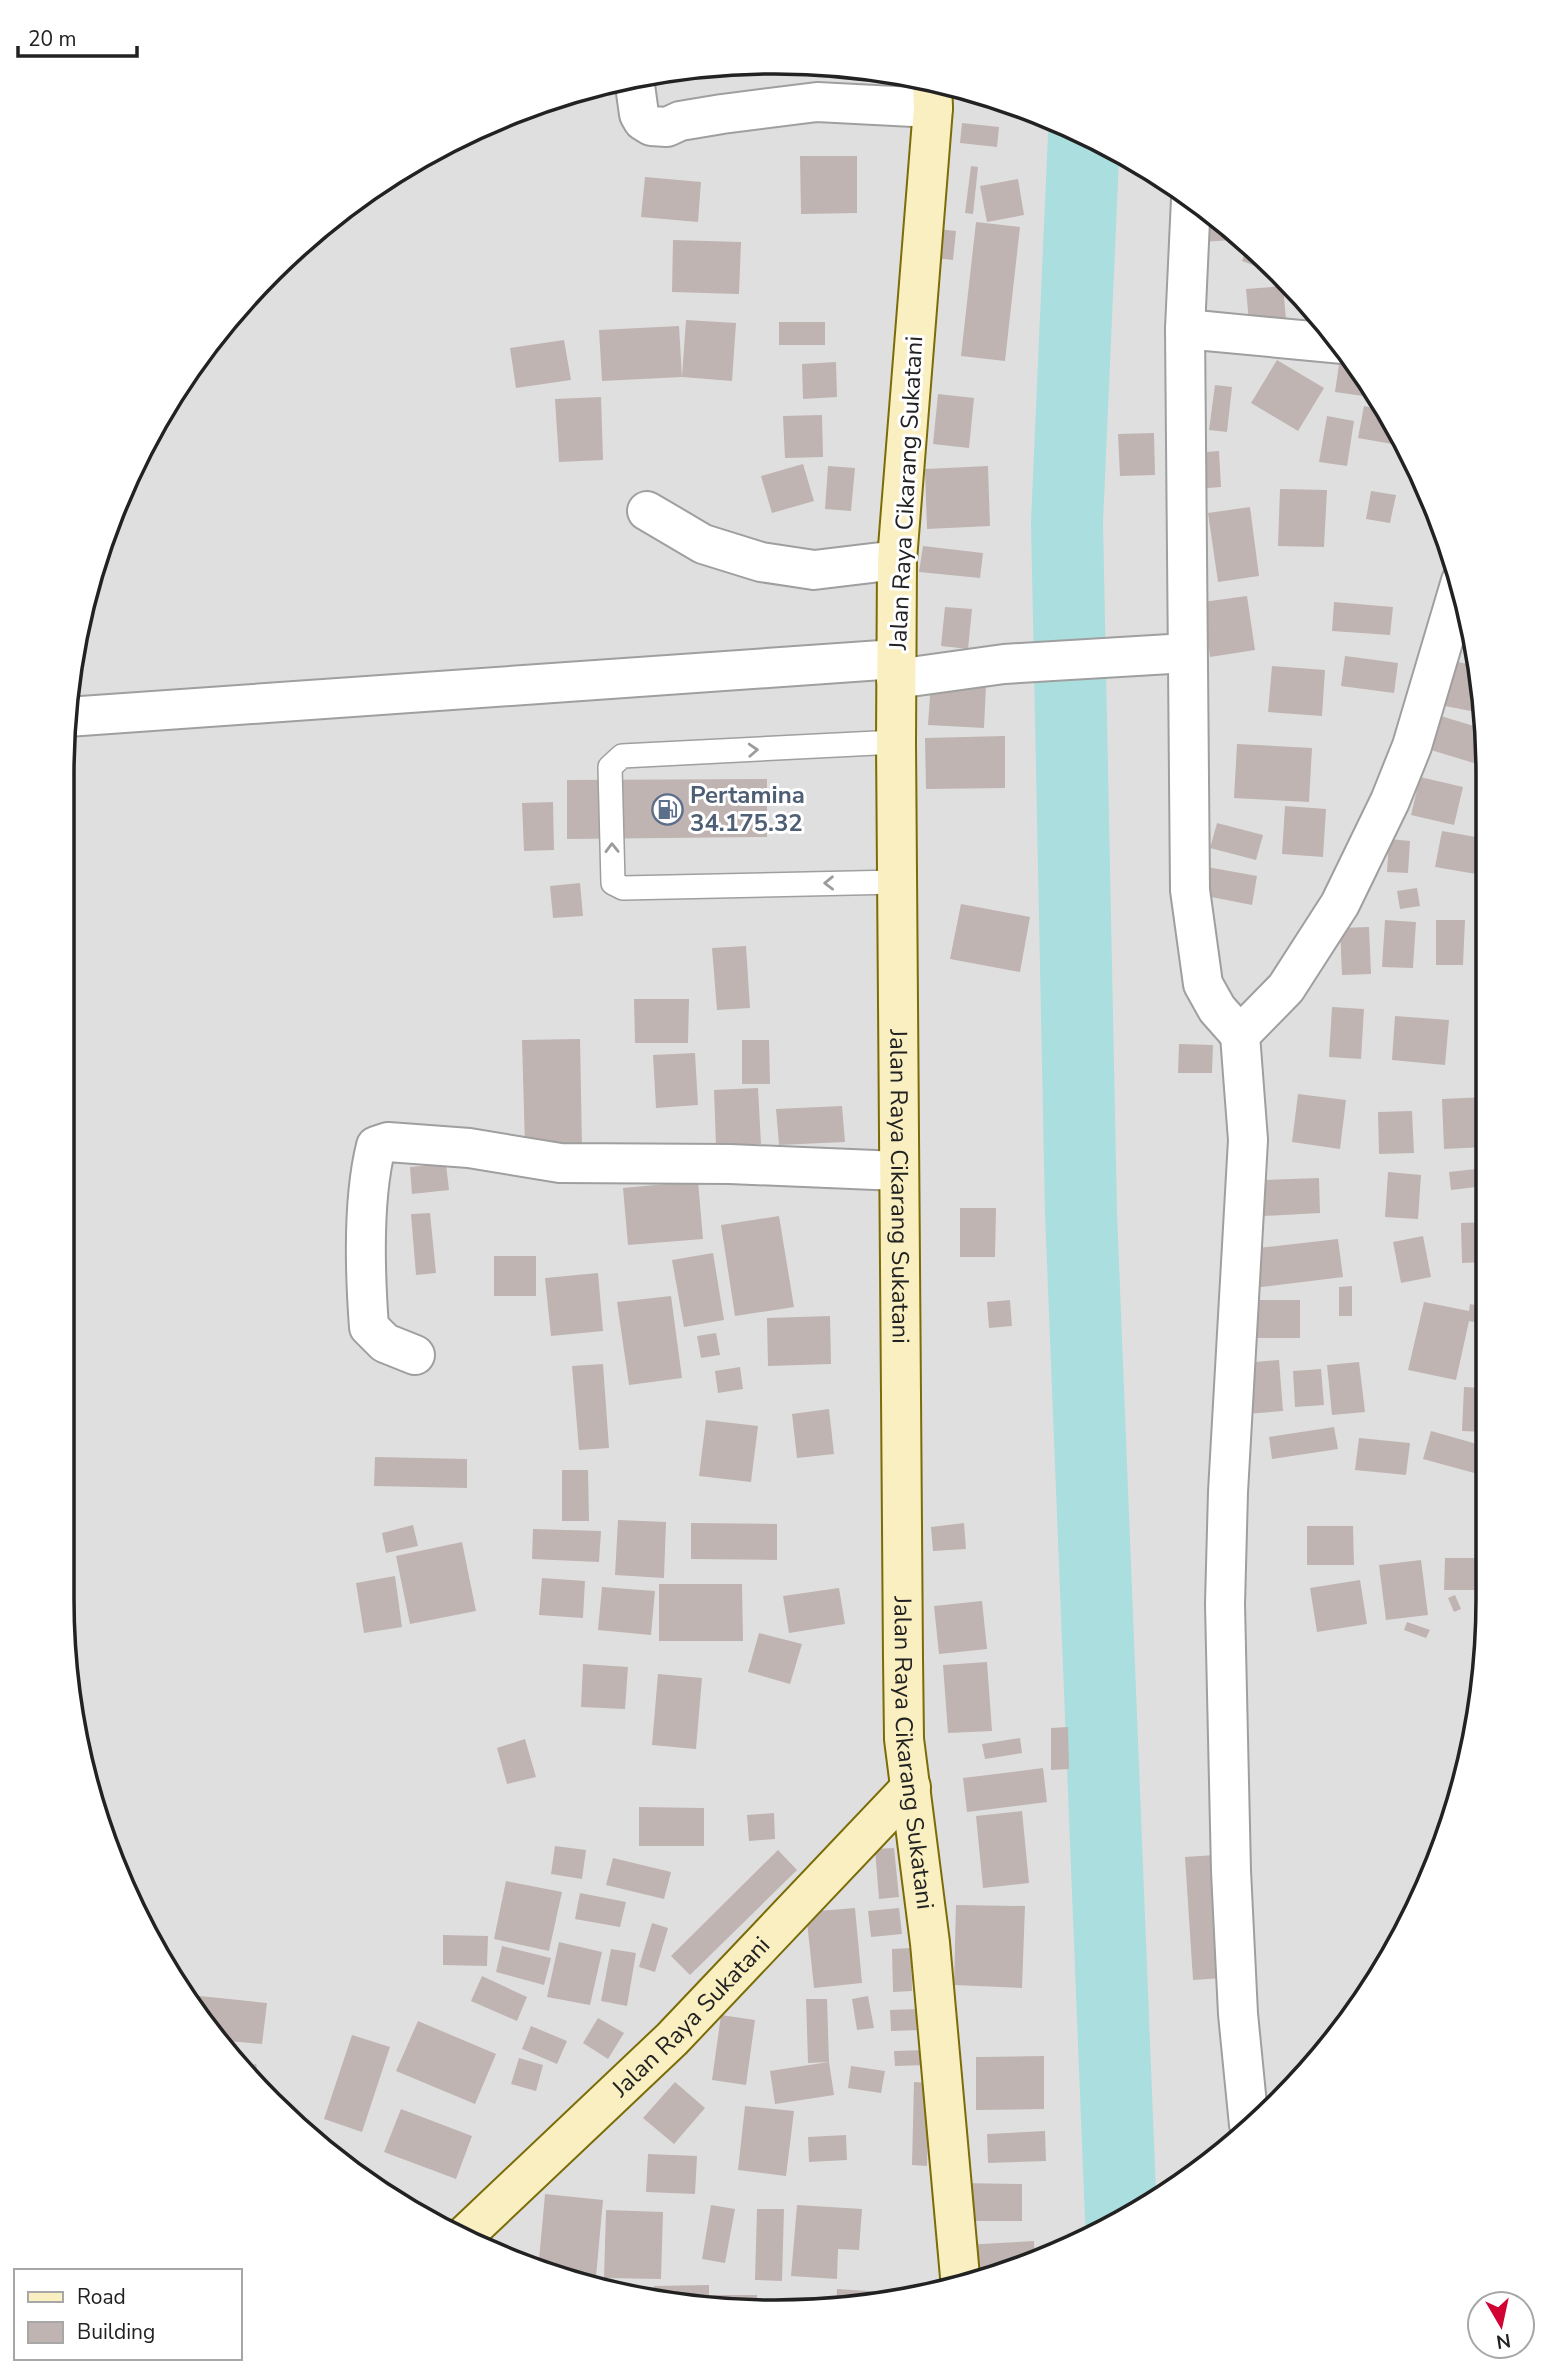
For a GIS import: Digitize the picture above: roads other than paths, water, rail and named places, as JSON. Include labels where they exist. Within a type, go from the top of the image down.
[{"type":"main road","name":"Jalan Raya Cikarang Sukatani","points":[[933,95],[897,560],[904,1725],[930,1942],[960,2276]]},
{"type":"main road","name":"Jalan Raya Sukatani","points":[[470,2230],[672,2039],[911,1787]]},
{"type":"street","points":[[635,88],[639,114],[643,121],[651,126],[667,127],[680,121],[722,114],[817,102],[933,95]]},
{"type":"street","points":[[1190,210],[1185,330],[1190,890],[1203,984],[1216,1009],[1240,1035],[1248,1140],[1228,1492],[1225,1604],[1231,1871],[1238,2014],[1248,2116]]},
{"type":"street","points":[[1185,330],[1328,343]]},
{"type":"street","points":[[647,511],[703,544],[761,562],[814,570],[897,560]]},
{"type":"street","points":[[1240,1035],[1286,988],[1340,904],[1390,801],[1412,746],[1455,602]]},
{"type":"street","points":[[76,716],[1187,653]]},
{"type":"street","points":[[415,1355],[385,1343],[369,1327],[367,1236],[371,1165],[376,1146],[388,1142],[468,1148],[560,1163],[730,1164],[899,1171]]},
{"type":"lane","points":[[896,742],[622,756],[610,768],[613,883],[624,888],[897,882]]},
{"type":"waterway","points":[[1084,145],[1067,522],[1081,1213],[1121,2210]]},
{"type":"place","name":"Pertamina 34.175.32","points":[[667,809]]}]
